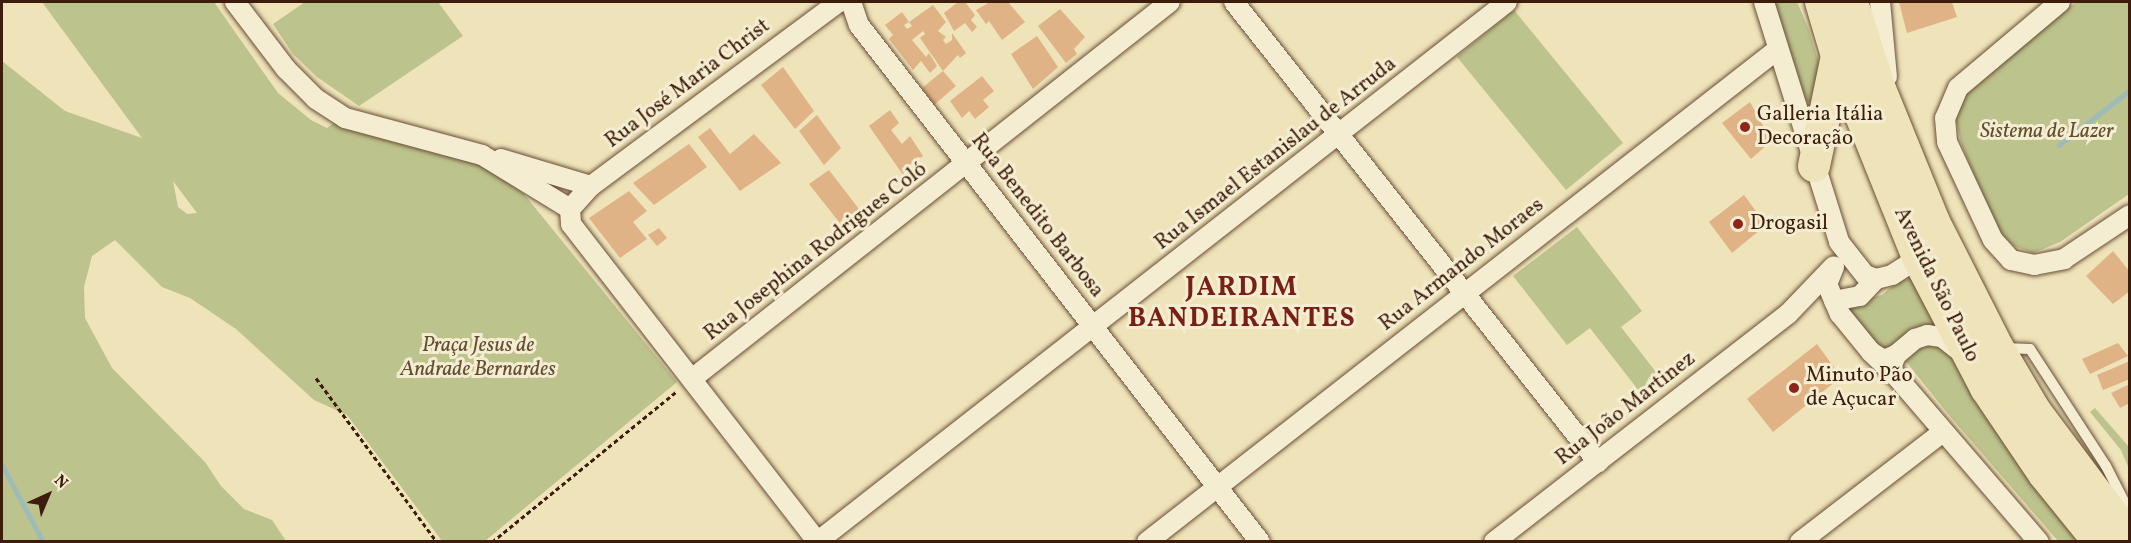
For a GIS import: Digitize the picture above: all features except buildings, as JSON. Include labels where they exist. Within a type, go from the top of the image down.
[{"type":"main road","name":"Avenida São Paulo","points":[[1821,2],[1837,57],[1918,258],[1986,388],[2044,474],[2099,542]]},
{"type":"main road","name":"Avenida São Paulo","points":[[1852,2],[1903,147],[1934,222],[1998,348],[2035,411],[2130,538]]},
{"type":"main road","points":[[1814,166],[1837,57]]},
{"type":"main road","points":[[1918,258],[1930,244],[1934,222]]},
{"type":"street","points":[[235,2],[286,69],[316,99],[345,118],[482,155],[520,162],[591,186]]},
{"type":"street","name":"Rua José Maria Christ","points":[[570,209],[591,186],[838,2]]},
{"type":"street","name":"Rua Benedito Barbosa","points":[[851,2],[859,25],[1260,542]]},
{"type":"street","name":"Rua Josephina Rodrigues Coló","points":[[693,378],[1170,2]]},
{"type":"street","points":[[1234,2],[1467,292],[1598,462]]},
{"type":"street","name":"Rua Ismael Estanislau de Arruda","points":[[818,541],[1340,135],[1507,2]]},
{"type":"street","points":[[1764,2],[1839,242],[1865,275],[1876,279]]},
{"type":"street","points":[[1880,2],[1885,71],[1903,147]]},
{"type":"street","points":[[2061,2],[1958,88],[1945,117],[1947,142],[1993,240],[2011,260],[2034,265],[2064,259],[2130,215]]},
{"type":"street","name":"Rua Armando Moraes","points":[[1147,542],[1778,49]]},
{"type":"street","points":[[482,155],[570,209],[571,224],[818,541]]},
{"type":"street","points":[[1839,242],[1834,291],[1871,352],[1896,376],[2039,542]]},
{"type":"street","points":[[1834,291],[1860,296],[1876,279],[1892,275],[1918,258]]},
{"type":"street","name":"Rua João Martinez","points":[[1788,314],[1819,305],[1834,291]]},
{"type":"street","name":"Rua João Martinez","points":[[1494,542],[1788,314],[1834,291]]},
{"type":"street","points":[[1896,376],[1892,362],[1915,339],[1942,337],[1956,345],[1986,388]]},
{"type":"street","points":[[1871,352],[1884,360],[1896,356]]},
{"type":"street","points":[[1800,542],[1943,432]]},
{"type":"lane","points":[[1998,348],[2030,349],[2115,481],[2130,513]]},
{"type":"path","points":[[316,378],[437,542]]},
{"type":"path","points":[[492,542],[693,378]]},
{"type":"green space","name":"Praça Jesus de Andrade Bernardes","points":[[42,2],[214,2],[278,93],[311,120],[327,128],[335,122],[485,165],[523,193],[677,382],[485,541],[442,541],[347,415],[314,400],[236,329],[190,298],[162,287],[115,240],[92,256],[84,287],[85,318],[112,368],[205,462],[221,486],[244,509],[272,520],[286,541],[2,541],[2,61],[65,111],[142,138]],"holes":[[[173,181],[197,213],[187,214],[178,207]]]},
{"type":"green space","points":[[305,2],[438,2],[463,36],[359,106],[317,77],[293,54],[273,24]]},
{"type":"green space","points":[[1774,2],[1797,2],[1809,30],[1820,66],[1812,102],[1800,101]]},
{"type":"green space","name":"Sistema de Lazer","points":[[2076,2],[2129,2],[2129,194],[2060,242],[2033,253],[2014,246],[1996,229],[1961,143],[1955,114],[1965,92]]},
{"type":"green space","points":[[1514,10],[1623,143],[1566,190],[1457,57]]},
{"type":"green space","points":[[1577,227],[1642,311],[1621,327],[1659,376],[1639,391],[1590,328],[1567,345],[1513,276]]},
{"type":"green space","points":[[1912,278],[1936,325],[1913,328],[1898,345],[1883,351],[1851,317],[1846,304],[1882,295],[1896,283]]},
{"type":"green space","points":[[1925,343],[1942,347],[1952,357],[2086,541],[2058,541],[1948,414],[1904,359]]},
{"type":"green space","points":[[2095,408],[2129,447],[2129,469],[2121,450],[2090,412]]},
{"type":"waterway","points":[[2059,145],[2130,90]]},
{"type":"waterway","points":[[2,465],[43,542]]},
{"type":"place","name":"Galleria Itália Decoração","points":[[1745,127]]},
{"type":"place","name":"Drogasil","points":[[1738,224]]},
{"type":"place","name":"Minuto Pão de Açucar","points":[[1794,388]]},
{"type":"district","name":"JARDIM BANDEIRANTES","points":[[1242,304]]}]
